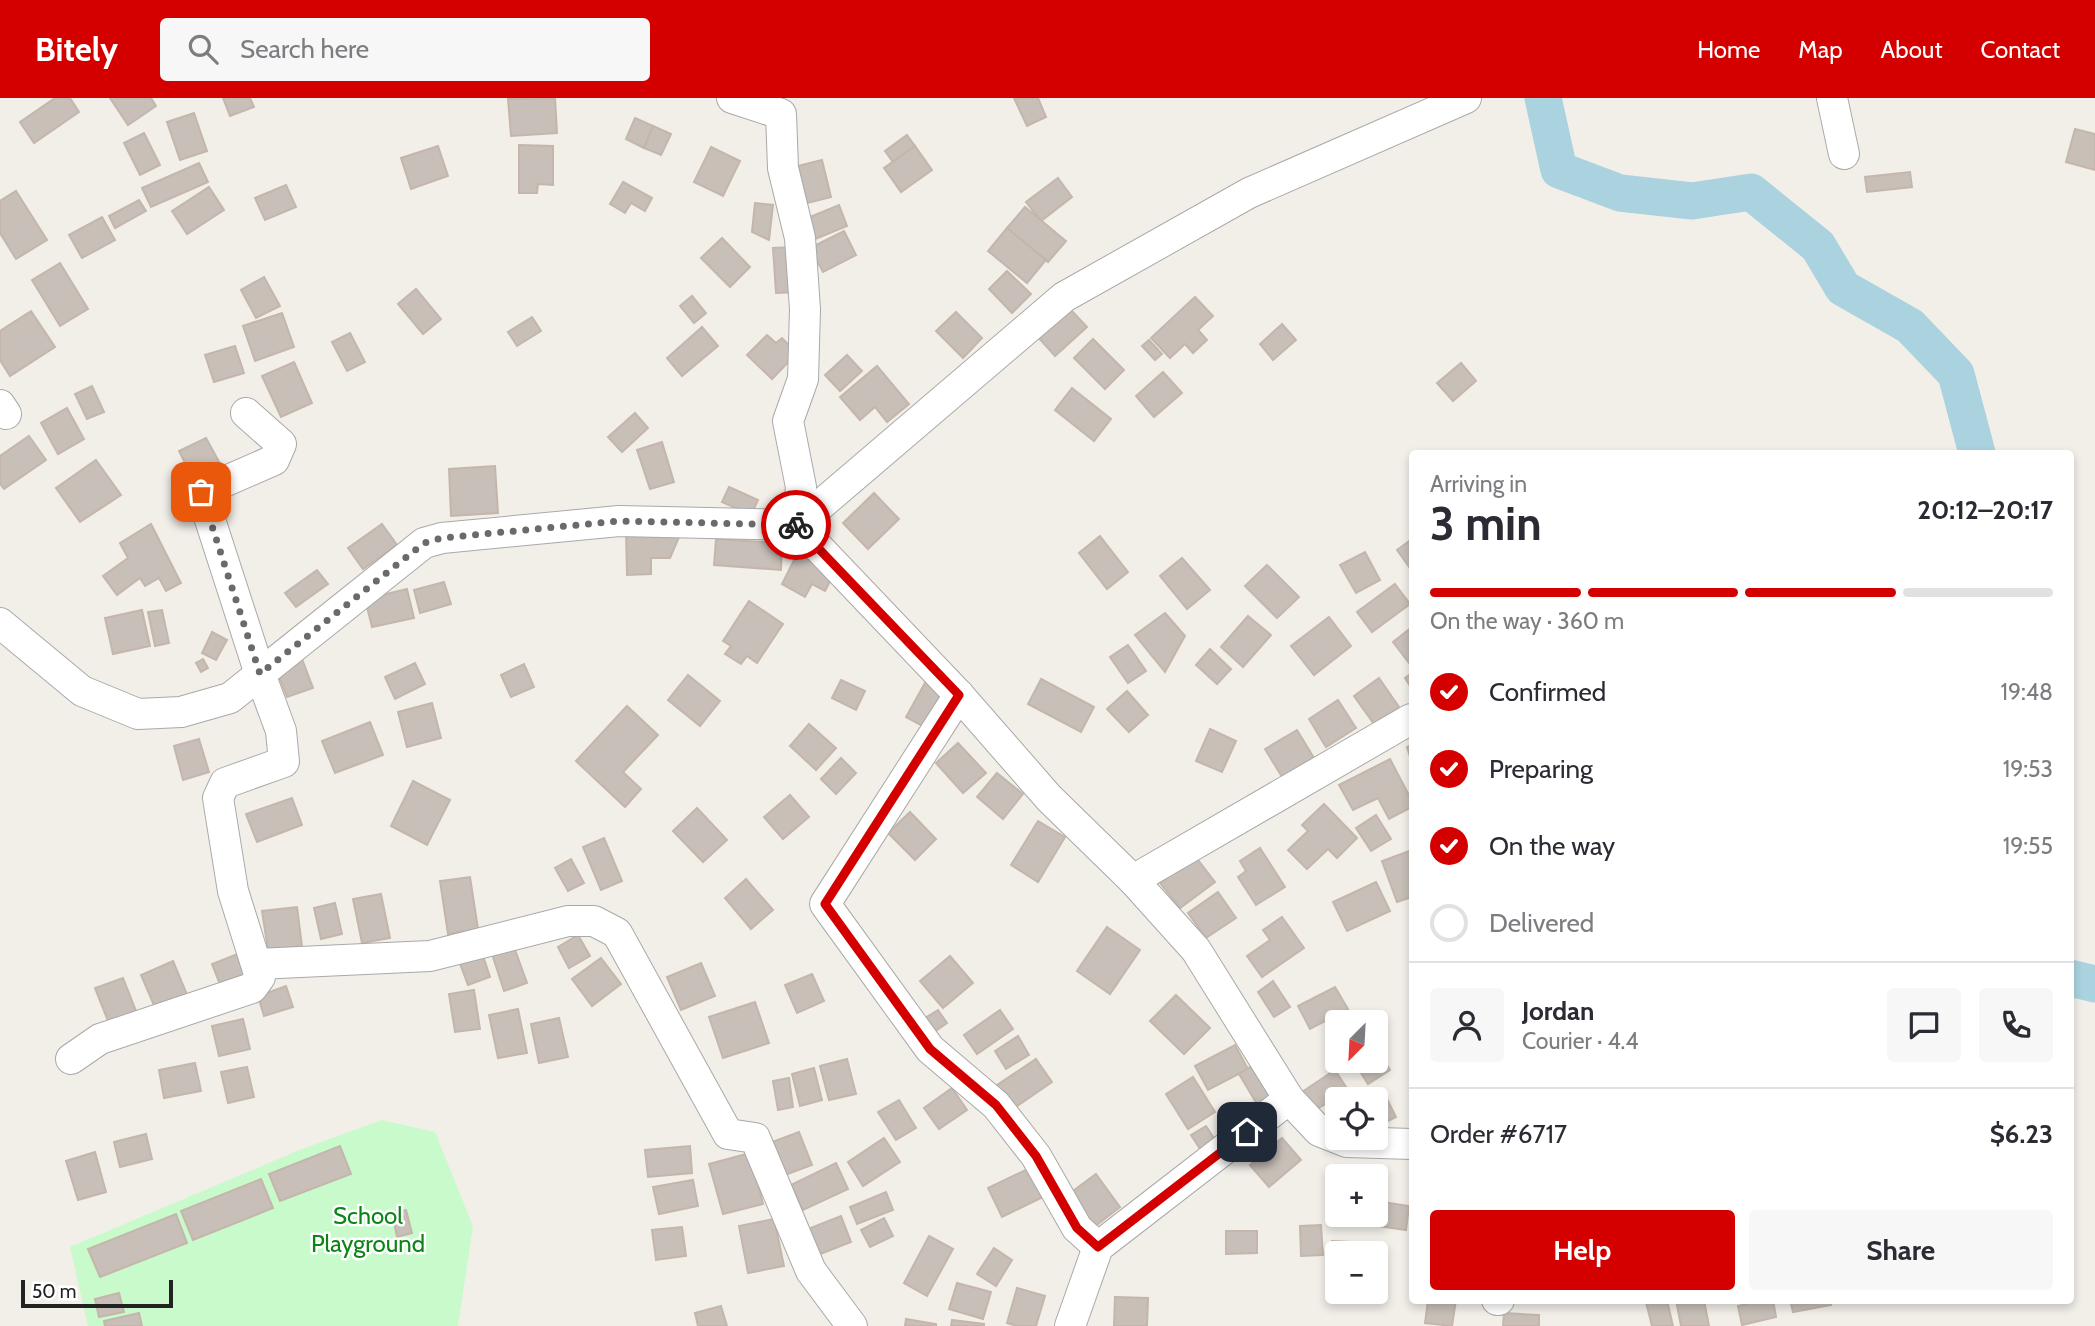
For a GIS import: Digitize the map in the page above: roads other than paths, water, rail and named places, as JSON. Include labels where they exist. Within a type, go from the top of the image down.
[{"type":"street","points":[[733,98],[781,114],[783,168],[800,238],[805,309],[803,379],[788,421],[801,488],[797,525],[959,695],[1049,798],[1133,880],[1196,950],[1289,1099],[1319,1130],[1347,1142],[1409,1144]]},
{"type":"street","points":[[0,623],[82,691],[138,714],[181,712],[230,698],[424,543],[442,538],[619,521],[797,525],[1064,298],[1249,193],[1466,98]]},
{"type":"street","points":[[1832,98],[1844,154]]},
{"type":"street","points":[[71,1059],[100,1039],[253,988],[260,977],[233,891],[218,798],[225,783],[284,762],[281,731],[201,492],[274,460],[281,444],[246,413]]},
{"type":"street","points":[[959,695],[825,904],[930,1049],[996,1105],[1036,1156],[1077,1228],[1098,1247]]},
{"type":"street","points":[[1133,880],[1409,720]]},
{"type":"street","points":[[257,964],[430,956],[568,921],[594,921],[617,933],[728,1135],[755,1138],[811,1270],[852,1326]]},
{"type":"street","points":[[1070,1326],[1098,1247],[1289,1099]]},
{"type":"waterway","points":[[1543,98],[1559,170],[1620,193],[1692,201],[1751,192],[1818,246],[1843,288],[1910,326],[1956,374],[1976,450]]},
{"type":"waterway","points":[[2074,979],[2095,984]]},
{"type":"park label","name":"School Playground","points":[[368,1229]]}]
